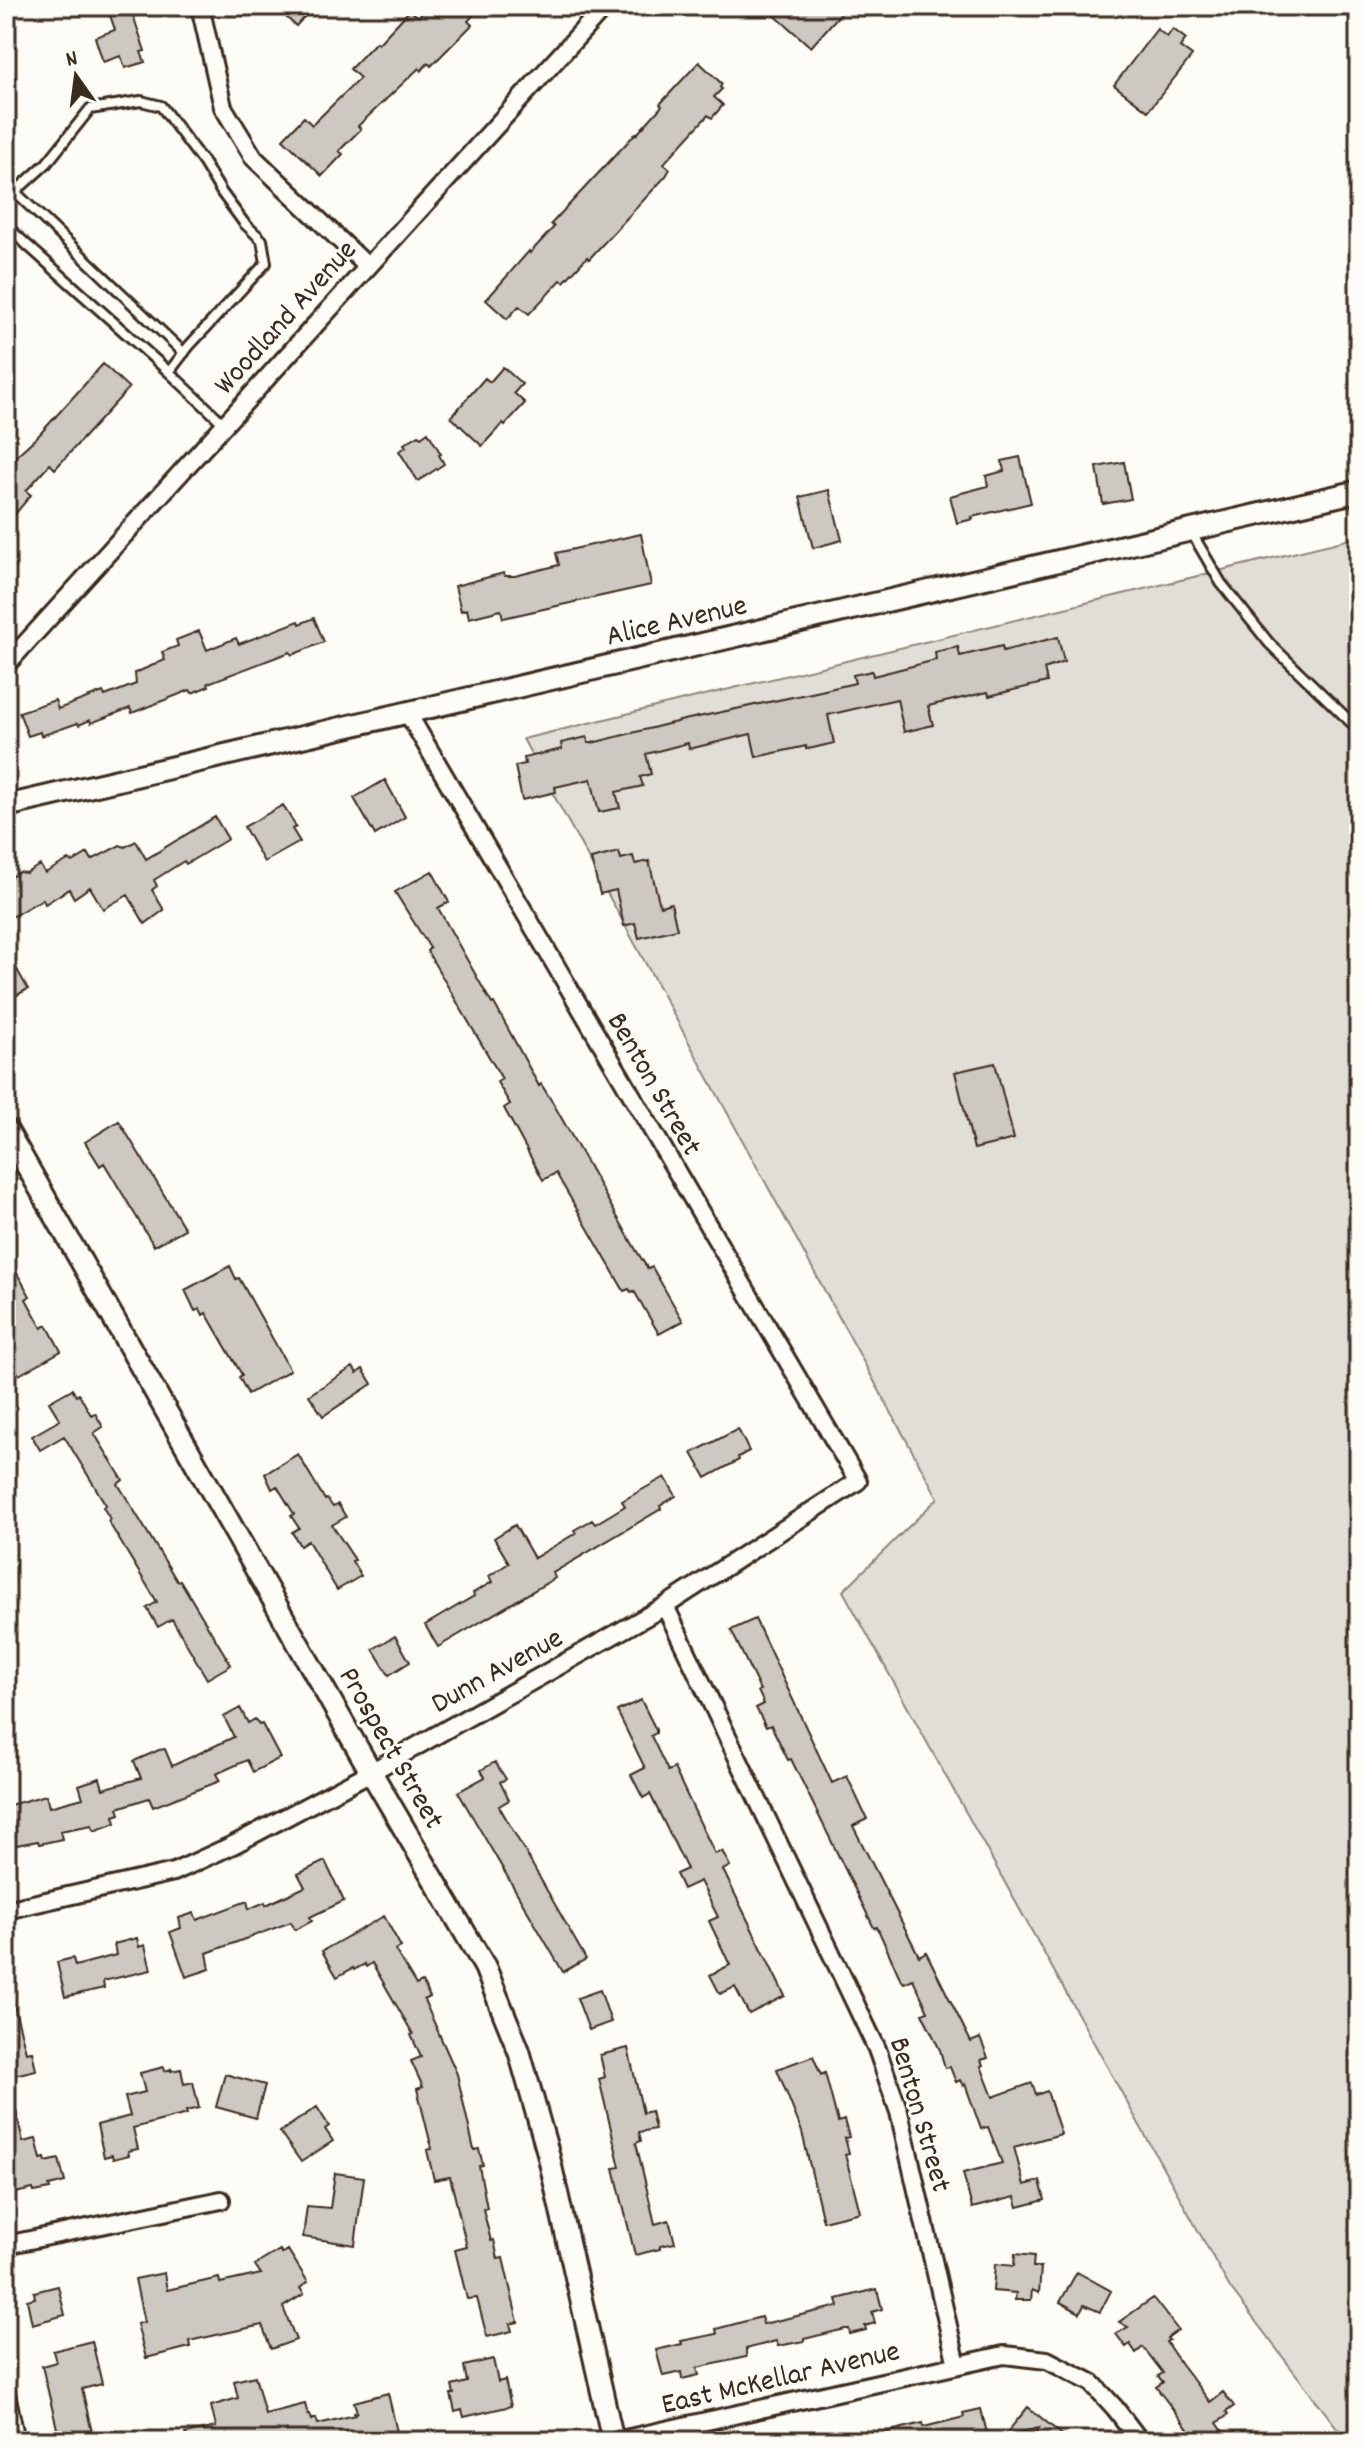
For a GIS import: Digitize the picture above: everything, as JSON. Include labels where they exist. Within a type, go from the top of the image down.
[{"type":"street","points":[[200,6],[223,107],[254,158],[367,266]]},
{"type":"street","name":"Woodland Avenue","points":[[6,665],[605,6]]},
{"type":"street","name":"Alice Avenue","points":[[6,806],[1359,491]]},
{"type":"street","name":"Benton Street","points":[[407,712],[858,1481]]},
{"type":"street","name":"Prospect Street","points":[[6,1129],[485,1967],[514,2037],[548,2153],[614,2441]]},
{"type":"street","name":"Dunn Avenue","points":[[6,1910],[174,1872],[235,1844],[371,1772],[665,1606],[858,1481]]},
{"type":"street","name":"Benton Street","points":[[665,1606],[877,2049],[899,2112],[957,2365]]},
{"type":"street","points":[[6,2245],[221,2200]]},
{"type":"street","points":[[957,2365],[1004,2355],[1047,2360],[1092,2383],[1140,2441]]},
{"type":"street","name":"East McKellar Avenue","points":[[614,2441],[957,2365]]},
{"type":"street","points":[[6,2393],[16,2441]]},
{"type":"lane","points":[[6,200],[47,163],[90,109],[141,101],[161,106],[239,216],[262,240],[266,263],[169,372]]},
{"type":"lane","points":[[15,192],[184,353]]},
{"type":"lane","points":[[6,226],[224,424]]},
{"type":"lane","points":[[1190,529],[1221,583],[1269,643],[1359,730]]},
{"type":"shaded area","points":[[1359,537],[1359,2441],[1347,2441],[1230,2288],[843,1591],[938,1498],[523,739]]},
{"type":"building","points":[[107,6],[130,6],[145,51],[141,52],[145,62],[125,68],[121,56],[103,62],[95,37],[115,30]]},
{"type":"building","points":[[274,6],[314,6],[296,26]]},
{"type":"building","points":[[429,6],[482,6],[468,21],[472,25],[431,66],[428,63],[421,71],[419,68],[358,126],[361,129],[339,151],[343,154],[322,176],[283,139],[304,117],[312,125],[360,78],[350,69],[410,10],[418,17]]},
{"type":"building","points":[[764,6],[847,6],[811,47]]},
{"type":"building","points":[[1157,29],[1167,37],[1173,29],[1186,39],[1180,47],[1192,56],[1148,111],[1114,85]]},
{"type":"building","points":[[699,62],[722,84],[722,89],[714,97],[723,105],[712,118],[708,115],[666,161],[664,164],[670,169],[666,176],[589,259],[587,257],[564,282],[561,280],[529,314],[519,306],[507,319],[486,300]]},
{"type":"building","points":[[103,364],[129,388],[55,469],[50,464],[26,491],[31,495],[6,525],[6,465],[39,435]]},
{"type":"building","points":[[503,367],[522,384],[514,393],[525,403],[482,446],[451,417],[485,378],[490,382]]},
{"type":"building","points":[[428,432],[444,464],[418,481],[399,451],[406,447],[404,444]]},
{"type":"building","points":[[1020,457],[1031,503],[957,523],[950,496],[988,486],[986,476],[1004,471],[1002,461]]},
{"type":"building","points":[[1124,462],[1131,499],[1103,504],[1097,467]]},
{"type":"building","points":[[829,490],[842,540],[813,548],[800,497]]},
{"type":"building","points":[[641,534],[651,585],[503,618],[501,610],[469,618],[467,609],[461,611],[455,586],[504,573],[505,576],[515,576],[559,565],[556,553]]},
{"type":"building","points":[[314,618],[324,642],[292,655],[290,652],[208,683],[209,686],[192,693],[190,690],[132,713],[130,708],[91,723],[90,720],[41,736],[40,732],[28,736],[19,712],[55,700],[58,709],[103,692],[105,696],[136,684],[135,673],[165,660],[162,652],[178,646],[176,640],[199,631],[207,650],[236,638],[239,644]]},
{"type":"building","points":[[1058,637],[1064,662],[1044,669],[1047,682],[928,706],[933,725],[904,732],[897,699],[828,715],[834,743],[813,748],[806,749],[806,746],[756,757],[751,734],[689,749],[688,743],[646,754],[651,774],[640,777],[643,786],[616,792],[620,808],[599,812],[591,779],[555,787],[556,792],[522,800],[515,766],[525,764],[524,758],[562,749],[561,743],[587,737],[588,743],[592,743],[855,683],[853,675],[872,671],[873,676],[936,660],[935,652],[958,647],[960,656],[1002,646],[1003,651]]},
{"type":"building","points":[[385,780],[405,817],[375,835],[354,798]]},
{"type":"building","points":[[283,805],[296,827],[292,829],[300,842],[264,862],[244,827]]},
{"type":"building","points":[[215,817],[228,839],[154,880],[157,886],[152,890],[164,910],[145,924],[128,895],[103,909],[90,887],[74,898],[69,889],[45,904],[43,899],[6,920],[6,880],[19,872],[26,873],[40,865],[45,873],[68,860],[73,862],[88,853],[92,860],[120,845],[125,847],[136,841],[146,859]]},
{"type":"building","points":[[619,852],[621,859],[633,856],[635,864],[649,861],[660,906],[671,903],[677,929],[639,938],[635,923],[624,926],[616,890],[600,894],[591,859]]},
{"type":"building","points":[[432,871],[449,902],[438,908],[636,1250],[648,1269],[652,1267],[683,1321],[659,1334],[634,1291],[624,1291],[556,1173],[543,1180],[504,1108],[510,1104],[497,1082],[502,1079],[427,951],[430,948],[395,892]]},
{"type":"building","points":[[6,950],[28,989],[6,1001]]},
{"type":"building","points":[[995,1063],[1014,1139],[974,1149],[955,1072]]},
{"type":"building","points":[[119,1121],[185,1229],[154,1246],[104,1163],[100,1166],[85,1142]]},
{"type":"building","points":[[6,1254],[30,1296],[26,1299],[42,1328],[47,1325],[61,1351],[19,1375],[6,1358]]},
{"type":"building","points":[[230,1266],[290,1370],[248,1394],[239,1377],[242,1375],[206,1313],[203,1315],[200,1309],[195,1311],[185,1290]]},
{"type":"building","points":[[353,1367],[357,1373],[363,1369],[372,1384],[323,1416],[309,1395]]},
{"type":"building","points":[[72,1389],[76,1396],[79,1394],[91,1415],[95,1413],[103,1427],[94,1433],[123,1480],[118,1484],[231,1665],[207,1679],[172,1619],[158,1627],[147,1608],[157,1602],[108,1521],[110,1519],[103,1507],[106,1505],[64,1436],[40,1450],[32,1436],[60,1420],[49,1402]]},
{"type":"building","points":[[738,1429],[749,1451],[706,1478],[692,1453]]},
{"type":"building","points":[[298,1454],[325,1500],[333,1507],[338,1504],[346,1517],[332,1525],[355,1560],[352,1561],[361,1576],[337,1590],[308,1541],[300,1546],[292,1532],[299,1528],[291,1516],[294,1514],[277,1486],[272,1489],[265,1474]]},
{"type":"building","points":[[665,1477],[676,1496],[660,1506],[661,1509],[553,1573],[555,1578],[438,1647],[425,1625],[474,1596],[473,1593],[492,1582],[489,1576],[509,1563],[494,1538],[515,1525],[534,1558],[576,1533],[574,1530],[592,1520],[595,1524],[625,1506],[622,1501]]},
{"type":"building","points":[[755,1619],[832,1783],[847,1776],[867,1819],[853,1826],[919,1956],[926,1952],[971,2042],[980,2038],[988,2058],[981,2060],[981,2066],[993,2097],[1032,2083],[1036,2095],[1047,2091],[1061,2134],[1014,2147],[1024,2185],[1040,2181],[1045,2200],[1018,2207],[1015,2197],[972,2208],[963,2173],[1002,2163],[988,2127],[981,2129],[965,2084],[963,2086],[960,2080],[956,2082],[950,2067],[945,2068],[922,2013],[928,2011],[913,1979],[904,1983],[900,1978],[791,1759],[788,1760],[771,1725],[766,1727],[756,1708],[764,1704],[760,1690],[731,1630]]},
{"type":"building","points":[[395,1636],[410,1662],[389,1675],[373,1649]]},
{"type":"building","points":[[641,1700],[656,1730],[651,1736],[668,1771],[674,1768],[715,1854],[722,1851],[730,1866],[723,1870],[785,1996],[749,2014],[735,1987],[720,1994],[710,1975],[730,1965],[709,1921],[718,1917],[700,1881],[683,1889],[676,1874],[687,1869],[650,1794],[643,1798],[631,1775],[645,1768],[617,1711]]},
{"type":"building","points":[[240,1708],[248,1723],[255,1719],[259,1725],[262,1724],[280,1758],[253,1772],[247,1760],[216,1774],[220,1781],[153,1807],[149,1798],[118,1808],[120,1814],[114,1816],[116,1823],[94,1831],[92,1825],[60,1831],[62,1839],[6,1847],[6,1806],[46,1795],[49,1807],[83,1798],[79,1785],[100,1778],[103,1789],[141,1778],[134,1761],[159,1750],[165,1749],[172,1766],[234,1737],[224,1717]]},
{"type":"building","points":[[495,1762],[506,1779],[500,1782],[509,1800],[499,1806],[586,1959],[563,1972],[458,1792],[485,1777],[481,1770]]},
{"type":"building","points":[[325,1861],[344,1901],[310,1917],[312,1921],[295,1930],[291,1922],[207,1953],[210,1969],[186,1977],[170,1932],[181,1928],[179,1918],[194,1913],[197,1920],[247,1901],[249,1909],[265,1902],[266,1905],[305,1887],[298,1874]]},
{"type":"building","points":[[384,1916],[401,1947],[395,1950],[416,1985],[422,1982],[430,1997],[424,2000],[457,2074],[474,2150],[479,2149],[483,2165],[479,2166],[487,2208],[483,2209],[498,2259],[503,2258],[518,2322],[510,2324],[512,2331],[487,2337],[477,2298],[467,2299],[455,2250],[467,2247],[450,2177],[434,2180],[427,2150],[432,2149],[417,2089],[423,2087],[411,2061],[421,2057],[413,2034],[372,1963],[353,1968],[337,1977],[322,1951]]},
{"type":"building","points":[[137,1938],[139,1947],[145,1945],[151,1970],[103,1981],[104,1988],[65,1997],[57,1962],[73,1958],[75,1966],[116,1955],[114,1944]]},
{"type":"building","points":[[600,1990],[611,2022],[589,2030],[577,1998]]},
{"type":"building","points":[[12,1997],[26,2052],[32,2051],[36,2070],[6,2077],[6,1998]]},
{"type":"building","points":[[628,2048],[643,2113],[651,2111],[655,2129],[639,2132],[641,2141],[636,2143],[655,2224],[669,2220],[675,2243],[635,2255],[614,2168],[620,2167],[599,2079],[605,2077],[600,2055]]},
{"type":"building","points":[[813,2056],[821,2075],[825,2073],[838,2122],[844,2120],[849,2137],[845,2138],[849,2153],[845,2154],[860,2212],[823,2221],[802,2132],[777,2069]]},
{"type":"building","points":[[164,2067],[165,2071],[181,2069],[184,2084],[193,2082],[199,2108],[133,2128],[138,2149],[113,2159],[112,2155],[104,2157],[97,2125],[130,2116],[125,2097],[145,2092],[140,2073]]},
{"type":"building","points":[[225,2074],[265,2085],[256,2118],[216,2107]]},
{"type":"building","points":[[13,2097],[23,2142],[36,2139],[41,2159],[45,2158],[46,2162],[59,2159],[65,2182],[49,2186],[50,2189],[6,2195],[6,2098]]},
{"type":"building","points":[[317,2107],[329,2126],[325,2129],[333,2141],[301,2162],[280,2132]]},
{"type":"building","points":[[335,2173],[364,2177],[355,2245],[303,2237],[307,2206],[330,2208]]},
{"type":"building","points":[[280,2250],[282,2254],[288,2250],[308,2282],[300,2288],[304,2294],[283,2307],[296,2340],[271,2349],[262,2325],[189,2341],[190,2347],[146,2358],[137,2324],[144,2322],[135,2279],[164,2273],[167,2290],[219,2278],[220,2283],[261,2274],[255,2265]]},
{"type":"building","points":[[1015,2254],[1034,2256],[1033,2267],[1041,2267],[1039,2293],[1032,2290],[1031,2300],[1015,2300],[1016,2293],[993,2291],[995,2264],[1014,2266]]},
{"type":"building","points":[[1077,2272],[1111,2291],[1100,2312],[1084,2305],[1080,2313],[1060,2302]]},
{"type":"building","points":[[58,2286],[65,2315],[32,2324],[27,2300],[35,2298],[34,2292]]},
{"type":"building","points":[[877,2289],[882,2309],[872,2312],[875,2323],[865,2326],[866,2330],[850,2334],[849,2329],[845,2329],[778,2346],[776,2341],[746,2349],[746,2357],[697,2368],[699,2375],[682,2379],[681,2372],[663,2376],[656,2350],[717,2334],[716,2329],[761,2317],[763,2324],[839,2306],[837,2299]]},
{"type":"building","points":[[1153,2298],[1178,2330],[1166,2342],[1181,2364],[1210,2402],[1223,2392],[1234,2406],[1217,2423],[1230,2441],[1197,2441],[1156,2387],[1163,2382],[1158,2376],[1163,2373],[1143,2347],[1136,2353],[1130,2344],[1126,2347],[1116,2334],[1128,2327],[1119,2322]]},
{"type":"building","points":[[92,2341],[102,2384],[82,2389],[94,2441],[60,2441],[42,2366],[56,2362],[53,2351]]},
{"type":"building","points":[[493,2359],[498,2382],[505,2380],[511,2406],[464,2417],[462,2410],[455,2412],[452,2386],[467,2382],[464,2366]]},
{"type":"building","points":[[255,2376],[265,2414],[305,2404],[308,2415],[312,2420],[316,2418],[318,2424],[355,2415],[354,2402],[388,2393],[397,2432],[372,2441],[371,2437],[357,2441],[186,2441],[185,2434],[216,2427],[211,2406],[238,2398],[234,2381]]},
{"type":"building","points":[[1028,2407],[1070,2441],[1029,2441],[1039,2428],[1004,2436]]},
{"type":"building","points":[[981,2409],[989,2441],[875,2441],[874,2435],[923,2423],[924,2427],[964,2417],[963,2413]]}]
